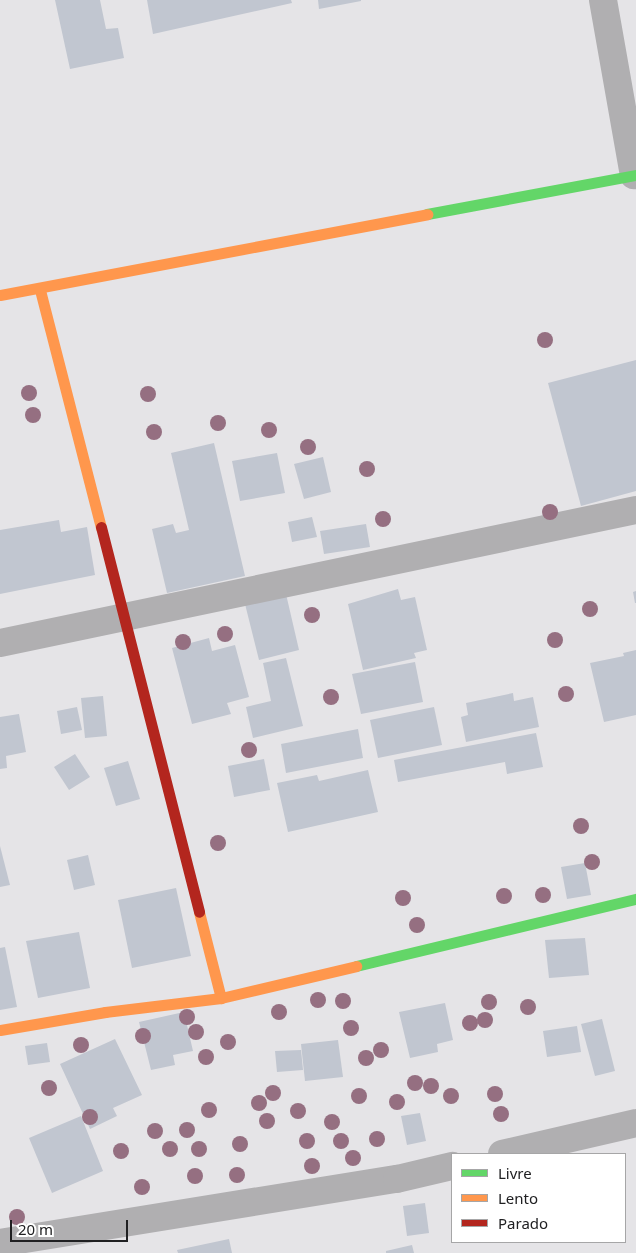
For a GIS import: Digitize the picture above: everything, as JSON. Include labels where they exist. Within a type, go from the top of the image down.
[{"type":"street","points":[[0,296],[40,290],[635,175],[603,0]]},
{"type":"street","points":[[40,290],[122,618],[221,998]]},
{"type":"street","points":[[0,643],[636,510]]},
{"type":"street","points":[[0,1030],[105,1012],[221,998],[636,900]]},
{"type":"street","points":[[506,1153],[636,1123]]},
{"type":"street","points":[[0,1243],[397,1179],[451,1166]]},
{"type":"building","points":[[55,0],[100,0],[106,29],[118,28],[124,58],[70,69]]},
{"type":"building","points":[[147,0],[291,0],[292,3],[153,34]]},
{"type":"building","points":[[318,0],[361,0],[361,1],[319,9]]},
{"type":"building","points":[[636,360],[636,491],[581,506],[548,383]]},
{"type":"building","points":[[214,443],[245,576],[167,593],[152,529],[173,524],[176,533],[189,530],[171,453]]},
{"type":"building","points":[[277,453],[285,493],[240,501],[232,461]]},
{"type":"building","points":[[323,457],[331,492],[304,499],[294,464]]},
{"type":"building","points":[[312,517],[317,537],[292,542],[288,522]]},
{"type":"building","points":[[59,520],[61,532],[87,527],[95,575],[0,594],[0,530]]},
{"type":"building","points":[[366,524],[370,547],[324,554],[320,531]]},
{"type":"building","points":[[398,589],[401,600],[415,597],[427,650],[414,653],[416,658],[363,670],[348,604]]},
{"type":"building","points":[[636,591],[636,603],[635,603],[633,592]]},
{"type":"building","points":[[286,594],[299,650],[259,660],[245,604]]},
{"type":"building","points":[[209,638],[212,651],[235,645],[249,697],[227,703],[231,714],[192,724],[172,648]]},
{"type":"building","points":[[636,650],[636,715],[604,722],[590,663],[624,656],[623,653]]},
{"type":"building","points":[[286,658],[303,726],[253,738],[246,707],[271,701],[263,663]]},
{"type":"building","points":[[415,662],[423,702],[361,714],[352,674]]},
{"type":"building","points":[[513,693],[514,701],[533,697],[539,727],[466,742],[461,717],[468,715],[466,703]]},
{"type":"building","points":[[103,696],[107,736],[85,738],[81,698]]},
{"type":"building","points":[[77,707],[82,730],[61,734],[57,711]]},
{"type":"building","points":[[434,707],[442,745],[378,758],[370,720]]},
{"type":"building","points":[[19,714],[26,752],[6,756],[7,768],[0,769],[0,717]]},
{"type":"building","points":[[358,729],[363,758],[286,773],[281,744]]},
{"type":"building","points":[[536,733],[543,767],[507,774],[505,762],[398,782],[394,760]]},
{"type":"building","points":[[75,754],[90,777],[69,790],[54,767]]},
{"type":"building","points":[[264,759],[270,790],[234,797],[228,766]]},
{"type":"building","points":[[128,761],[140,799],[116,806],[104,768]]},
{"type":"building","points":[[368,770],[378,812],[288,832],[277,783],[317,775],[319,781]]},
{"type":"building","points":[[0,846],[10,885],[0,887]]},
{"type":"building","points":[[88,855],[95,885],[74,890],[67,860]]},
{"type":"building","points":[[585,863],[591,895],[567,899],[561,867]]},
{"type":"building","points":[[176,888],[191,956],[132,968],[118,900]]},
{"type":"building","points":[[79,932],[90,988],[38,998],[26,941]]},
{"type":"building","points":[[585,938],[589,975],[549,978],[545,940]]},
{"type":"building","points":[[5,947],[17,1007],[0,1010],[0,948]]},
{"type":"building","points":[[445,1003],[453,1040],[437,1044],[438,1052],[410,1058],[399,1012]]},
{"type":"building","points":[[184,1012],[193,1051],[173,1055],[175,1065],[151,1070],[139,1022]]},
{"type":"building","points":[[602,1019],[615,1071],[595,1076],[581,1024]]},
{"type":"building","points":[[577,1026],[581,1052],[547,1057],[543,1031]]},
{"type":"building","points":[[115,1039],[142,1095],[113,1108],[117,1116],[90,1129],[60,1064]]},
{"type":"building","points":[[338,1040],[343,1077],[305,1081],[301,1044]]},
{"type":"building","points":[[47,1043],[50,1062],[28,1065],[25,1046]]},
{"type":"building","points":[[301,1050],[303,1070],[277,1072],[275,1051]]},
{"type":"building","points":[[420,1113],[426,1141],[407,1145],[401,1116]]},
{"type":"building","points":[[81,1116],[103,1171],[52,1193],[29,1138]]},
{"type":"building","points":[[425,1203],[429,1233],[407,1236],[403,1206]]},
{"type":"building","points":[[229,1239],[232,1253],[178,1253],[177,1250]]},
{"type":"building","points":[[412,1245],[414,1253],[386,1253],[386,1251]]},
{"type":"traffic: fast","points":[[427,214],[636,175]]},
{"type":"traffic: fast","points":[[356,966],[636,899]]},
{"type":"traffic: slow","points":[[0,295],[427,214]]},
{"type":"traffic: slow","points":[[40,290],[101,527]]},
{"type":"traffic: slow","points":[[199,912],[221,998]]},
{"type":"traffic: slow","points":[[0,1030],[105,1012],[221,998],[356,966]]},
{"type":"traffic: jam","points":[[101,527],[199,912]]}]
